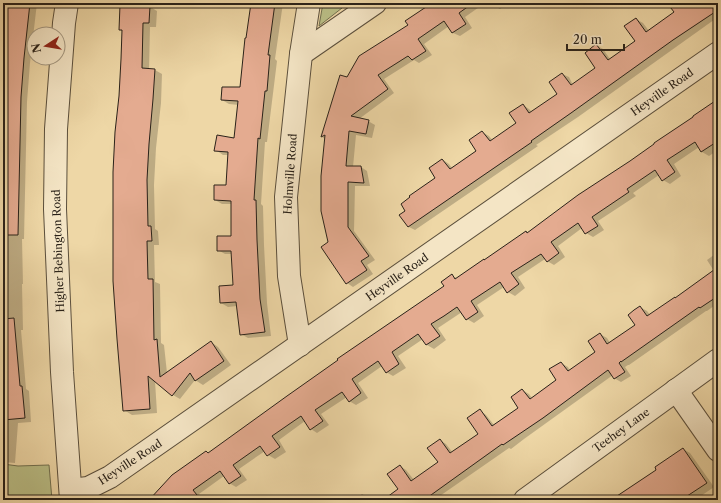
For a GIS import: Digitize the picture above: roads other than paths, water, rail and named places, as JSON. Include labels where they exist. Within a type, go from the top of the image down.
[{"type":"street","name":"Higher Bebington Road","points":[[67,3],[64,23],[56,129],[55,209],[62,372],[71,495]]},
{"type":"street","name":"Holmville Road","points":[[300,345],[289,276],[286,197],[301,54],[309,3]]},
{"type":"street","points":[[301,54],[375,3]]},
{"type":"street","name":"Heyville Road","points":[[71,495],[110,478],[718,53]]},
{"type":"street","name":"Teehey Lane","points":[[525,500],[718,360]]},
{"type":"street","points":[[676,390],[718,450]]}]
